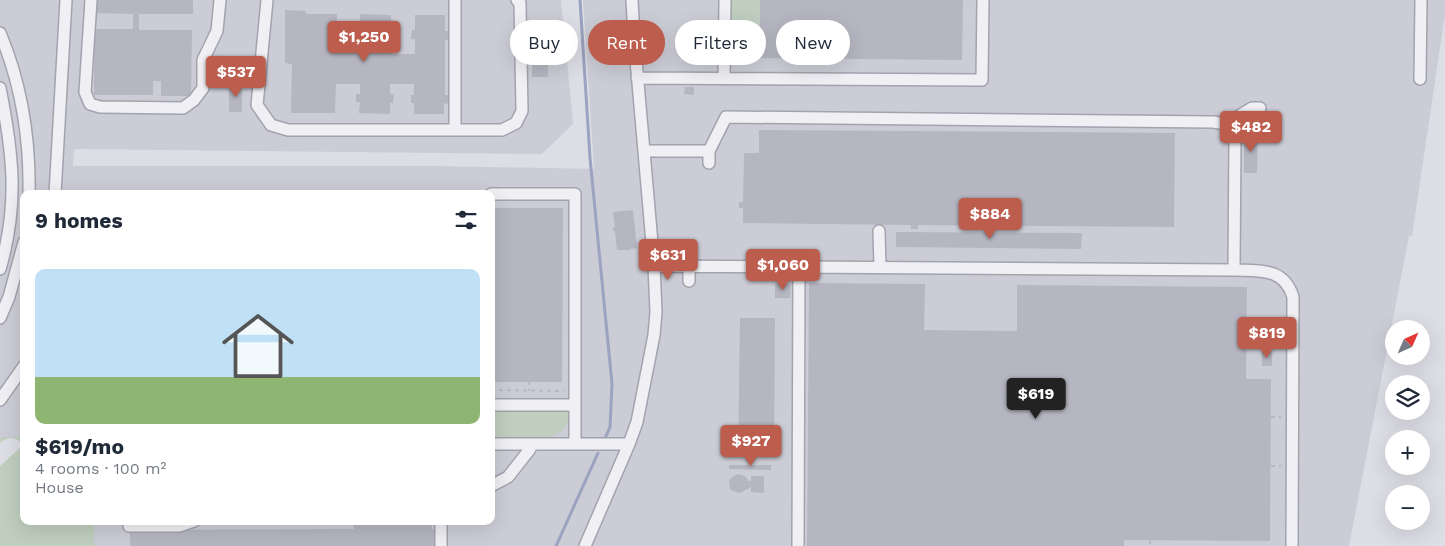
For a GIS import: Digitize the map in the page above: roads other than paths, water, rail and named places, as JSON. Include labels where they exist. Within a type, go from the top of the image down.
[{"type":"street","points":[[55,190],[66,0]]},
{"type":"street","points":[[90,0],[85,92],[90,104],[100,107],[183,108],[194,100],[203,88],[203,60],[217,31],[220,0]]},
{"type":"street","points":[[267,0],[257,105],[271,125],[288,130],[502,130],[516,123],[522,111],[520,3],[517,0]]},
{"type":"street","points":[[455,0],[455,130]]},
{"type":"street","points":[[585,546],[629,444],[642,401],[654,335],[656,312],[654,266],[632,0]]},
{"type":"street","points":[[724,78],[725,0]]},
{"type":"street","points":[[637,78],[982,80],[983,0]]},
{"type":"street","points":[[1420,80],[1421,0]]},
{"type":"street","points":[[0,33],[16,81],[24,124],[30,167],[29,190]]},
{"type":"street","points":[[0,88],[8,126],[13,168],[12,209],[6,249],[0,269]]},
{"type":"street","points":[[644,151],[709,157],[726,117],[1213,122],[1226,124],[1252,108],[1260,108]]},
{"type":"street","points":[[1226,124],[1235,137],[1234,270]]},
{"type":"street","points":[[495,194],[574,194],[575,444]]},
{"type":"street","points":[[0,220],[12,209]]},
{"type":"street","points":[[879,231],[880,267]]},
{"type":"street","points":[[0,318],[10,297],[20,258]]},
{"type":"street","points":[[654,266],[1234,270],[1263,271],[1276,274],[1290,288],[1293,297],[1292,546]]},
{"type":"street","points":[[689,266],[690,281]]},
{"type":"street","points":[[798,546],[799,267]]},
{"type":"street","points":[[0,400],[20,372]]},
{"type":"street","points":[[495,405],[574,406]]},
{"type":"street","points":[[495,444],[629,444]]},
{"type":"street","points":[[495,485],[508,477],[530,450],[531,444]]},
{"type":"street","points":[[129,526],[182,525]]},
{"type":"street","points":[[441,525],[441,546]]},
{"type":"waterway","points":[[580,0],[590,158],[612,384],[610,427],[606,436]]},
{"type":"waterway","points":[[556,546],[598,453]]}]
